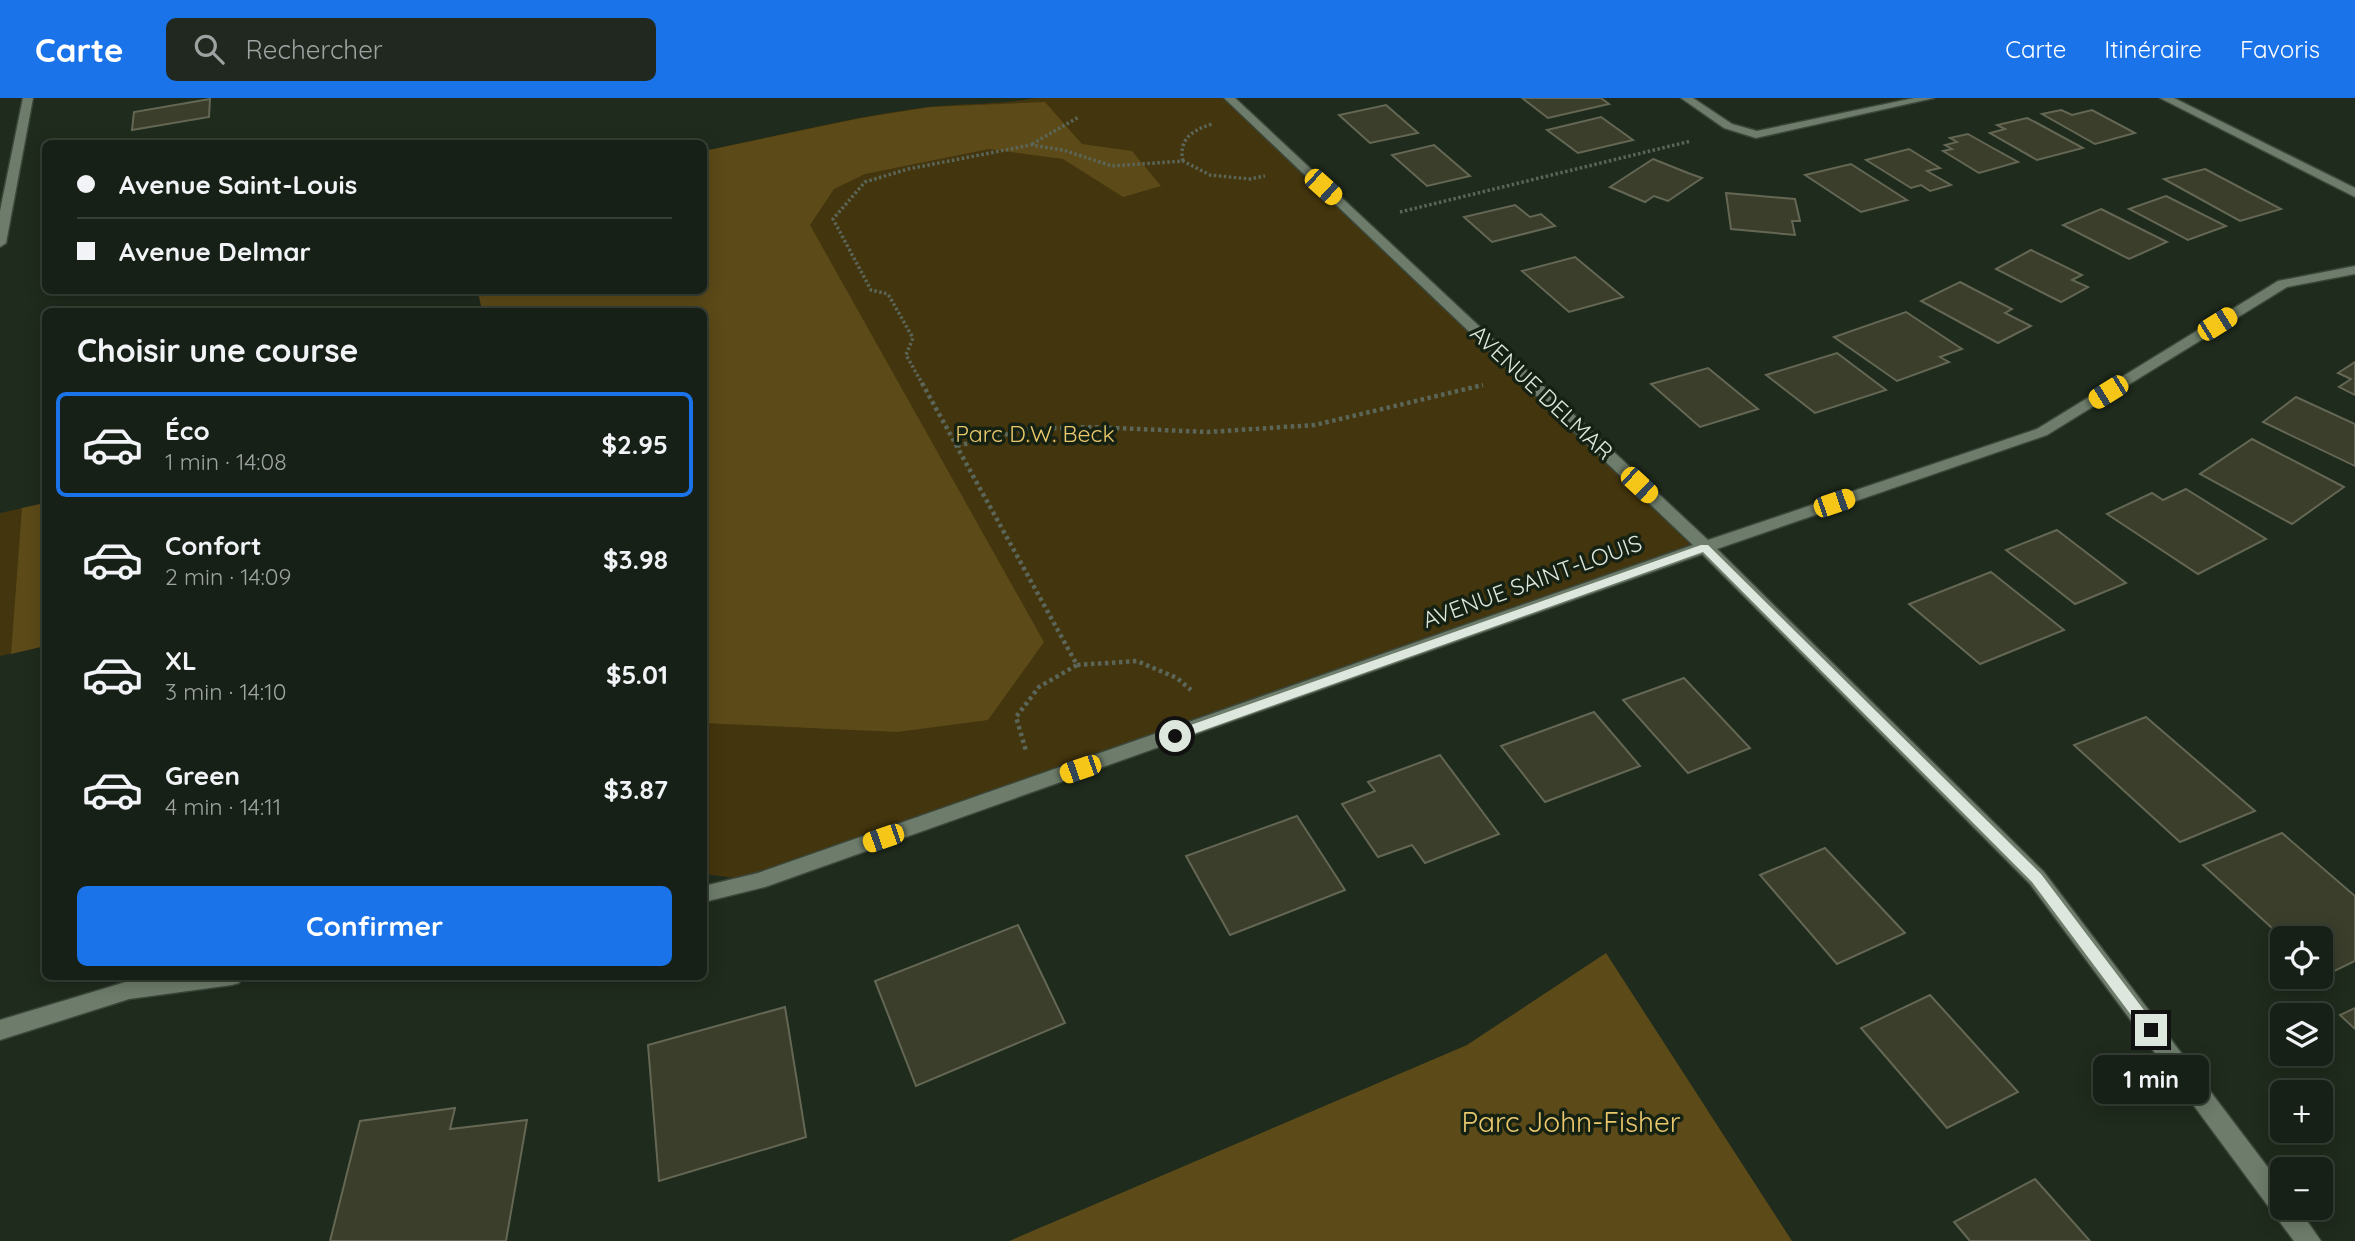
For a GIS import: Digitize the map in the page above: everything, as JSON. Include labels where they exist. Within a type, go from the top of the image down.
[{"type":"street","points":[[0,243],[28,98]]},
{"type":"street","name":"AVENUE DELMAR","points":[[1228,98],[1705,547],[2037,878],[2270,1189]]},
{"type":"street","points":[[1686,98],[1728,126],[1756,135],[1929,98]]},
{"type":"street","points":[[2165,98],[2355,193]]},
{"type":"street","name":"AVENUE SAINT-LOUIS","points":[[707,893],[758,881],[1705,547],[2042,432],[2283,284],[2355,270]]},
{"type":"street","points":[[0,1030],[129,990],[203,980]]},
{"type":"street","name":"AVENUE DELMAR","points":[[2293,1220],[2309,1241]]},
{"type":"path","points":[[1077,666],[906,355],[914,338],[888,294],[872,290],[833,219],[865,182],[908,169],[1031,145],[1080,117]]},
{"type":"path","points":[[1183,161],[1181,147],[1187,136],[1196,129],[1217,123]]},
{"type":"path","points":[[1399,212],[1695,140]]},
{"type":"path","points":[[1031,145],[1063,150],[1112,166],[1183,161],[1210,175],[1250,179],[1270,176]]},
{"type":"path","points":[[957,446],[1028,429],[1093,427],[1208,432],[1315,425],[1483,385]]},
{"type":"path","points":[[1028,755],[1016,717],[1038,687],[1077,666],[1137,661],[1177,678],[1198,696]]},
{"type":"green space","name":"Parc D.W. Beck","points":[[1035,98],[1225,98],[1705,547],[758,881],[707,874],[707,308],[481,308],[479,294],[707,294],[707,150],[901,111]]},
{"type":"green space","points":[[1045,102],[1082,144],[1132,151],[1161,186],[1123,197],[1063,159],[989,149],[865,174],[834,189],[810,225],[1044,642],[988,720],[897,732],[707,723],[707,308],[481,308],[479,294],[707,294],[707,150],[861,118],[930,107]]},
{"type":"green space","points":[[42,504],[42,647],[0,656],[0,513]]},
{"type":"green space","points":[[42,504],[42,647],[11,654],[22,508]]},
{"type":"green space","name":"Parc John-Fisher","points":[[1606,953],[1792,1241],[1009,1241],[1467,1045]]},
{"type":"building","points":[[1522,98],[1601,98],[1609,104],[1548,118]]},
{"type":"building","points":[[210,99],[209,117],[132,130],[134,112]]},
{"type":"building","points":[[1386,105],[1418,133],[1370,143],[1339,115]]},
{"type":"building","points":[[2061,110],[2072,115],[2092,110],[2135,133],[2095,144],[2042,114]]},
{"type":"building","points":[[1601,117],[1633,140],[1578,153],[1547,130]]},
{"type":"building","points":[[2027,118],[2083,148],[2037,160],[1990,133],[2005,129],[1997,125]]},
{"type":"building","points":[[1968,134],[2018,162],[1979,173],[1943,151],[1952,149],[1945,145],[1957,142],[1950,138]]},
{"type":"building","points":[[1434,145],[1470,176],[1427,186],[1392,155]]},
{"type":"building","points":[[1909,149],[1940,168],[1927,171],[1951,185],[1930,191],[1921,185],[1911,188],[1866,160]]},
{"type":"building","points":[[1653,159],[1702,178],[1668,201],[1654,196],[1645,202],[1610,187]]},
{"type":"building","points":[[1851,164],[1907,200],[1861,212],[1805,175]]},
{"type":"building","points":[[2205,169],[2281,209],[2240,221],[2164,179]]},
{"type":"building","points":[[1726,193],[1795,199],[1800,221],[1792,221],[1795,235],[1731,229]]},
{"type":"building","points":[[2166,196],[2226,226],[2188,240],[2129,209]]},
{"type":"building","points":[[1515,205],[1530,217],[1541,214],[1555,226],[1492,242],[1464,217]]},
{"type":"building","points":[[2101,209],[2167,242],[2129,259],[2063,225]]},
{"type":"building","points":[[2031,250],[2082,275],[2072,280],[2088,287],[2061,302],[1996,269]]},
{"type":"building","points":[[1575,257],[1623,297],[1569,312],[1522,271]]},
{"type":"building","points":[[1960,282],[2012,309],[2005,313],[2031,326],[1998,343],[1921,301]]},
{"type":"building","points":[[1906,312],[1962,349],[1940,357],[1949,362],[1897,381],[1834,337]]},
{"type":"building","points":[[1837,353],[1886,390],[1815,413],[1766,375]]},
{"type":"building","points":[[2355,362],[2355,395],[2339,387],[2351,379],[2338,373]]},
{"type":"building","points":[[1708,368],[1758,409],[1700,427],[1651,384]]},
{"type":"building","points":[[2296,397],[2355,424],[2355,466],[2263,422]]},
{"type":"building","points":[[2252,439],[2344,487],[2292,524],[2200,474]]},
{"type":"building","points":[[2186,489],[2266,539],[2198,574],[2107,514],[2152,493],[2163,500]]},
{"type":"building","points":[[2057,530],[2126,583],[2075,604],[2006,550]]},
{"type":"building","points":[[1991,572],[2064,630],[1980,664],[1909,604]]},
{"type":"building","points":[[1684,678],[1750,748],[1688,773],[1623,700]]},
{"type":"building","points":[[1594,712],[1640,766],[1545,802],[1501,746]]},
{"type":"building","points":[[2146,717],[2255,811],[2180,842],[2074,745]]},
{"type":"building","points":[[1440,755],[1499,834],[1425,863],[1412,845],[1378,857],[1342,804],[1375,791],[1368,782]]},
{"type":"building","points":[[1297,816],[1345,890],[1230,935],[1186,856]]},
{"type":"building","points":[[2282,833],[2355,896],[2355,961],[2333,972],[2333,926],[2270,926],[2203,865]]},
{"type":"building","points":[[1825,848],[1905,933],[1837,964],[1760,875]]},
{"type":"building","points":[[1018,925],[1065,1023],[916,1086],[875,981]]},
{"type":"building","points":[[1930,995],[2018,1092],[1947,1128],[1861,1028]]},
{"type":"building","points":[[785,1007],[806,1137],[659,1181],[648,1045]]},
{"type":"building","points":[[2355,1008],[2355,1029],[2340,1015]]},
{"type":"building","points":[[455,1108],[450,1129],[527,1120],[506,1241],[330,1241],[360,1121]]},
{"type":"building","points":[[2035,1179],[2090,1241],[1970,1241],[1954,1222]]},
{"type":"route","points":[[1175,736],[1705,547],[2037,878],[2151,1030]]}]
